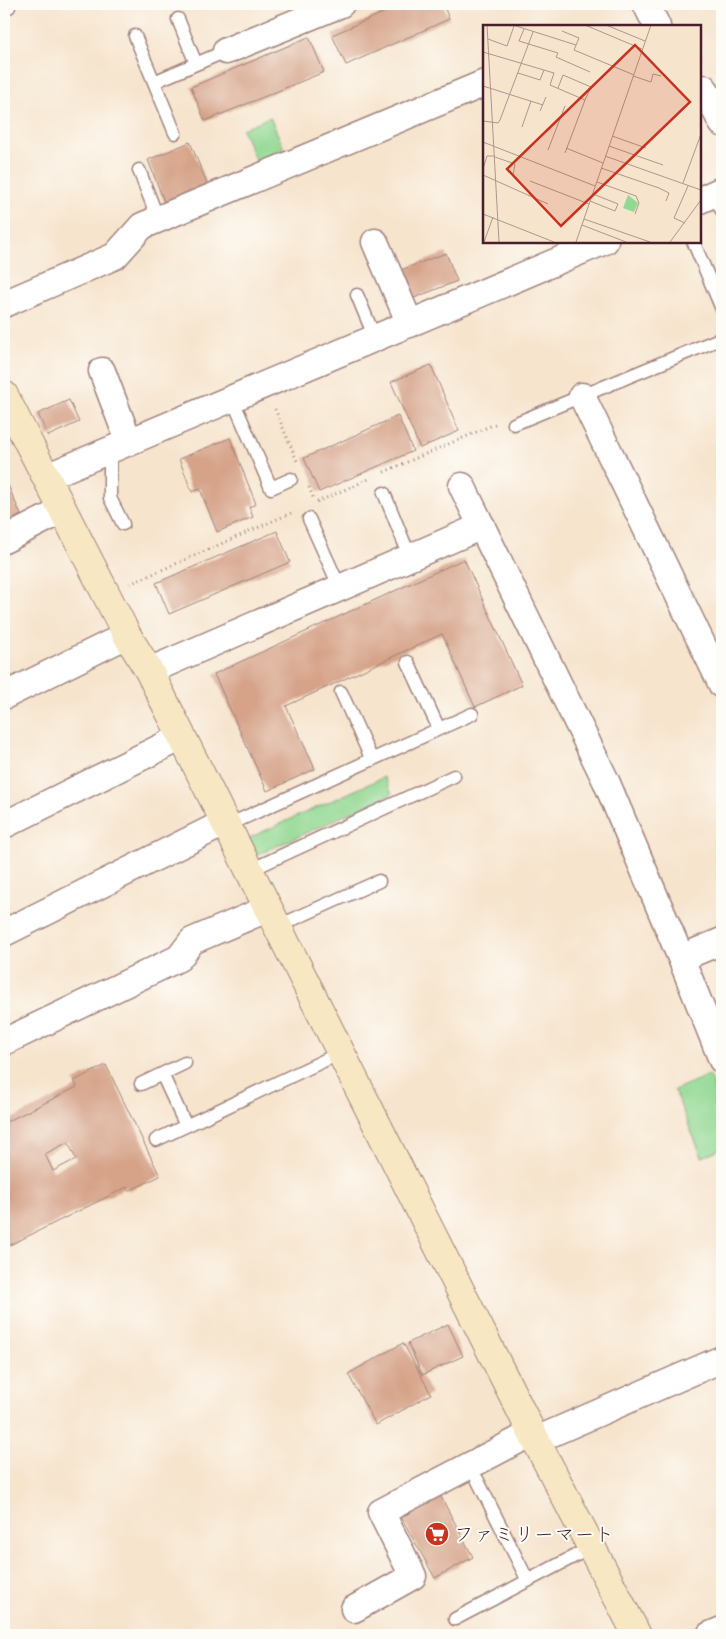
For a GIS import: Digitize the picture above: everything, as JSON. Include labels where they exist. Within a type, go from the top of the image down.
[{"type":"street","points":[[226,52],[341,4]]},
{"type":"street","points":[[646,4],[656,25]]},
{"type":"street","points":[[4,304],[115,256],[142,226],[483,84]]},
{"type":"street","points":[[709,84],[722,124]]},
{"type":"street","points":[[375,242],[410,324]]},
{"type":"street","points":[[46,477],[410,324],[571,248],[600,242]]},
{"type":"street","points":[[102,372],[120,446]]},
{"type":"street","points":[[582,396],[722,684]]},
{"type":"street","points":[[6,406],[64,510],[127,635],[149,671],[340,1053],[637,1635]]},
{"type":"street","points":[[462,486],[606,781],[722,1060]]},
{"type":"street","points":[[4,540],[64,510]]},
{"type":"street","points":[[149,671],[482,526]]},
{"type":"street","points":[[4,696],[127,635]]},
{"type":"street","points":[[4,826],[182,737]]},
{"type":"street","points":[[4,933],[225,825]]},
{"type":"street","points":[[4,1042],[179,958],[192,941],[272,918]]},
{"type":"street","points":[[680,958],[722,941]]},
{"type":"street","points":[[354,1609],[413,1576],[381,1512],[534,1436],[722,1359]]},
{"type":"street","points":[[710,1635],[722,1630]]},
{"type":"lane","points":[[178,19],[196,64]]},
{"type":"lane","points":[[135,36],[175,133]]},
{"type":"lane","points":[[154,82],[226,52]]},
{"type":"lane","points":[[139,170],[158,219]]},
{"type":"lane","points":[[693,242],[722,309]]},
{"type":"lane","points":[[357,294],[375,338]]},
{"type":"lane","points":[[514,424],[722,338]]},
{"type":"lane","points":[[232,398],[270,488],[291,479]]},
{"type":"lane","points":[[120,446],[110,498],[123,524]]},
{"type":"lane","points":[[384,493],[410,557]]},
{"type":"lane","points":[[309,519],[340,588]]},
{"type":"lane","points":[[408,662],[439,729]]},
{"type":"lane","points":[[341,692],[372,760]]},
{"type":"lane","points":[[225,825],[472,714]]},
{"type":"lane","points":[[248,871],[454,776]]},
{"type":"lane","points":[[272,918],[379,882]]},
{"type":"lane","points":[[156,1140],[340,1053]]},
{"type":"lane","points":[[140,1084],[185,1063]]},
{"type":"lane","points":[[162,1074],[186,1126]]},
{"type":"lane","points":[[477,1479],[528,1581]]},
{"type":"lane","points":[[455,1620],[592,1547]]},
{"type":"path","points":[[265,384],[300,466]]},
{"type":"path","points":[[308,484],[315,503]]},
{"type":"green space","points":[[270,117],[286,153],[258,166],[242,129]]},
{"type":"green space","points":[[384,777],[392,794],[257,855],[249,838]]},
{"type":"green space","points":[[709,1075],[722,1105],[722,1148],[702,1157],[674,1090]]},
{"type":"building","points":[[403,4],[443,4],[449,19],[346,65],[332,35]]},
{"type":"building","points":[[309,37],[324,72],[205,121],[191,87]]},
{"type":"building","points":[[190,142],[208,186],[165,204],[148,160]]},
{"type":"building","points":[[446,253],[457,281],[409,300],[398,271]]},
{"type":"building","points":[[431,365],[459,431],[420,448],[391,382]]},
{"type":"building","points":[[69,400],[79,422],[48,436],[38,414]]},
{"type":"building","points":[[398,416],[413,451],[319,492],[304,458]]},
{"type":"building","points":[[230,438],[256,504],[249,507],[253,517],[217,532],[200,489],[192,492],[179,459]]},
{"type":"building","points":[[4,476],[21,515],[4,524]]},
{"type":"building","points":[[277,531],[290,562],[169,614],[156,583]]},
{"type":"building","points":[[464,559],[522,685],[475,707],[442,634],[286,706],[315,769],[267,791],[214,674]]},
{"type":"building","points":[[106,1065],[160,1176],[129,1191],[127,1187],[4,1248],[4,1123],[77,1087],[74,1081]],"holes":[[[68,1142],[76,1159],[53,1171],[45,1154]]]},
{"type":"building","points":[[448,1324],[463,1356],[422,1375],[408,1343]]},
{"type":"building","points":[[403,1343],[431,1394],[376,1425],[348,1374]]},
{"type":"building","points":[[440,1495],[473,1557],[435,1578],[401,1517]]},
{"type":"place","name":"ファミリーマート","points":[[437,1534]]}]
